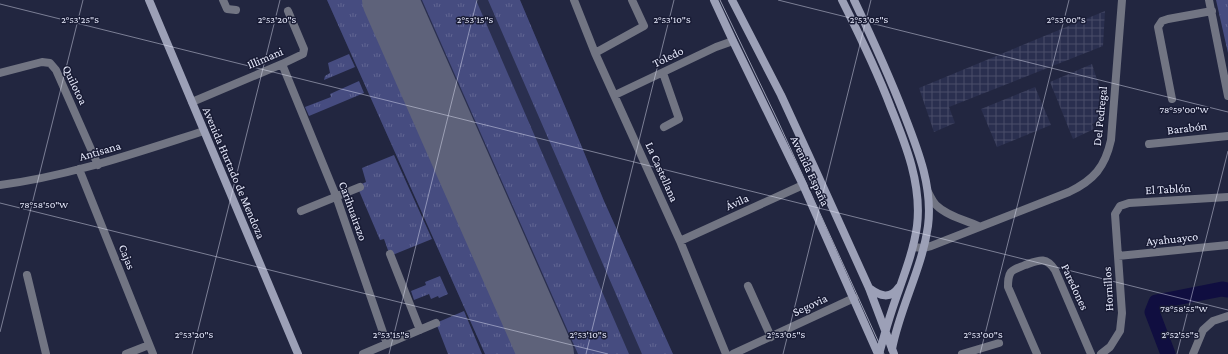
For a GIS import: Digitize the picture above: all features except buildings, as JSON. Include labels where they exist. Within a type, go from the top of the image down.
[{"type":"main road","name":"Avenida Hurtado de Mendoza","points":[[149,0],[298,354]]},
{"type":"main road","name":"Avenida España","points":[[714,0],[804,185],[878,354]]},
{"type":"main road","name":"Avenida España","points":[[732,0],[783,99],[869,288],[893,352]]},
{"type":"main road","points":[[842,0],[871,59],[884,91],[906,148],[915,180],[918,213],[913,248],[878,354]]},
{"type":"main road","points":[[854,0],[880,54],[910,127],[924,171],[928,191],[929,217],[923,248],[898,327],[893,352]]},
{"type":"main road","points":[[871,59],[880,54]]},
{"type":"main road","points":[[869,288],[879,294],[891,295],[896,292],[901,285]]},
{"type":"street","points":[[223,0],[227,9],[236,10]]},
{"type":"street","name":"La Castellana","points":[[574,0],[596,53],[680,241],[726,354]]},
{"type":"street","points":[[596,53],[644,26],[632,0]]},
{"type":"street","name":"Del Pedregal","points":[[923,248],[1069,192],[1091,179],[1102,166],[1111,140],[1122,0]]},
{"type":"street","points":[[1209,0],[1225,67],[1228,96]]},
{"type":"street","name":"Illimani","points":[[192,102],[302,54],[304,52],[288,11]]},
{"type":"street","points":[[1172,99],[1158,27],[1162,21],[1168,19],[1212,11]]},
{"type":"street","name":"Toledo","points":[[615,96],[716,47],[733,41]]},
{"type":"street","name":"Quilotoa","points":[[0,73],[42,62],[50,63],[56,70],[98,165]]},
{"type":"street","name":"Carihuairazo","points":[[282,64],[336,196],[387,344]]},
{"type":"street","points":[[663,72],[679,119],[664,127]]},
{"type":"street","name":"Antisana","points":[[0,185],[98,165],[204,131]]},
{"type":"street","name":"Barabón","points":[[1149,144],[1228,136]]},
{"type":"street","name":"Cajas","points":[[79,169],[153,354]]},
{"type":"street","name":"Ávila","points":[[680,241],[804,185]]},
{"type":"street","points":[[301,211],[360,187]]},
{"type":"street","points":[[928,191],[932,200],[940,208],[978,226]]},
{"type":"street","name":"El Tablón","points":[[1115,214],[1120,206],[1129,203],[1228,197]]},
{"type":"street","name":"Hornillos","points":[[1101,354],[1110,347],[1120,331],[1122,313],[1115,214]]},
{"type":"street","name":"Ayahuayco","points":[[1118,256],[1228,245]]},
{"type":"street","points":[[913,248],[923,248]]},
{"type":"street","points":[[390,254],[420,330]]},
{"type":"street","name":"Paredones","points":[[1037,354],[1008,287],[1008,279],[1012,271],[1040,260],[1047,261],[1055,270],[1091,354]]},
{"type":"street","points":[[27,275],[46,354]]},
{"type":"street","points":[[748,286],[771,337]]},
{"type":"street","name":"Segovia","points":[[733,354],[854,298]]},
{"type":"street","points":[[1193,354],[1203,330],[1213,321],[1228,316]]},
{"type":"street","points":[[363,354],[436,323]]},
{"type":"street","points":[[962,354],[999,344]]},
{"type":"street","points":[[126,354],[149,345]]},
{"type":"shaded area","points":[[327,0],[520,0],[604,201],[673,354],[485,354]]},
{"type":"shaded area","points":[[1105,11],[1103,46],[949,107],[955,123],[934,132],[919,88]]},
{"type":"shaded area","points":[[1092,64],[1100,89],[1098,121],[1092,124],[1094,129],[1073,139],[1050,82]]},
{"type":"shaded area","points":[[1035,87],[1051,125],[997,147],[981,109]]},
{"type":"green space","points":[[327,0],[363,0],[519,354],[485,354]]},
{"type":"green space","points":[[422,0],[476,0],[629,354],[578,354]]},
{"type":"green space","points":[[488,0],[520,0],[604,201],[673,354],[642,354]]},
{"type":"green space","points":[[1216,0],[1228,0],[1228,53]]},
{"type":"green space","points":[[349,54],[355,67],[324,80],[325,76],[330,73],[328,63]]},
{"type":"green space","points":[[359,81],[364,93],[309,116],[305,107],[331,97],[330,94]]},
{"type":"green space","points":[[394,155],[432,239],[390,256],[384,239],[380,240],[357,186],[366,182],[362,168]]},
{"type":"green space","points":[[440,276],[448,294],[439,298],[438,296],[431,299],[429,294],[414,300],[411,291],[426,285],[425,282]]},
{"type":"green space","points":[[464,311],[482,354],[448,354],[436,323]]},
{"type":"waterway","points":[[1168,354],[1152,312],[1156,302],[1222,289],[1228,290]]},
{"type":"runway","points":[[390,0],[546,354]]},
{"type":"tram line","points":[[720,0],[777,119],[884,354]]}]
